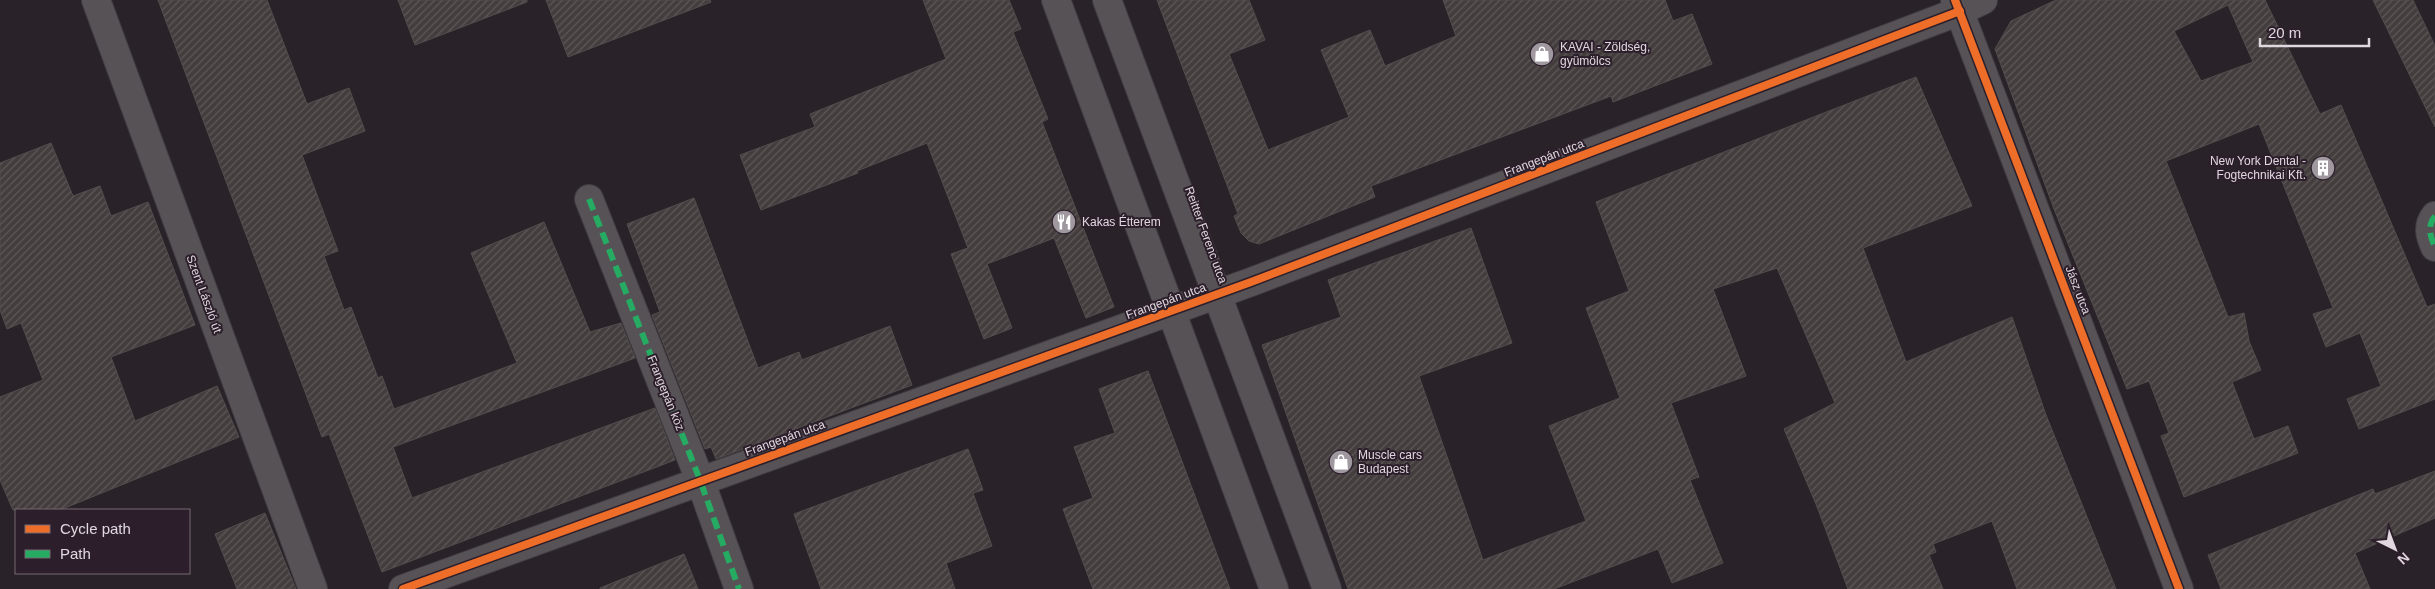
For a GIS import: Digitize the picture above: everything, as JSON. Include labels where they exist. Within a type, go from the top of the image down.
[{"type":"street","name":"Szent László út","points":[[96,0],[313,589]]},
{"type":"street","points":[[1056,0],[1274,589]]},
{"type":"street","name":"Reitter Ferenc utca","points":[[1107,0],[1327,589]]},
{"type":"street","name":"Frangepán utca","points":[[403,589],[700,480],[1216,295],[1966,4]]},
{"type":"street","name":"Jász utca","points":[[1966,4],[2179,589]]},
{"type":"street","name":"Frangepán köz","points":[[588,199],[700,480],[738,589]]},
{"type":"street","points":[[2435,216],[2430,224],[2429,231],[2435,246]]},
{"type":"building","points":[[158,0],[267,0],[307,104],[349,88],[365,131],[302,155],[338,251],[324,256],[344,310],[351,307],[378,378],[382,376],[394,409],[517,363],[471,253],[544,222],[590,332],[621,323],[635,358],[393,447],[412,498],[655,408],[675,460],[382,572],[329,434],[322,437]]},
{"type":"building","points":[[398,0],[527,0],[527,2],[415,45]]},
{"type":"building","points":[[546,0],[710,0],[711,2],[568,57]]},
{"type":"building","points":[[923,0],[1009,0],[1021,29],[1013,32],[1048,119],[1042,122],[1114,307],[1086,318],[1054,238],[987,264],[1012,328],[984,339],[951,254],[968,248],[927,143],[857,171],[858,173],[761,210],[740,155],[815,127],[810,114],[946,59]]},
{"type":"building","points":[[1157,0],[1249,0],[1265,40],[1229,54],[1268,150],[1349,117],[1321,50],[1370,30],[1385,66],[1456,36],[1443,0],[1665,0],[1673,21],[1692,14],[1712,64],[1613,102],[1611,96],[1371,186],[1375,197],[1259,244],[1249,241],[1241,233],[1234,216],[1238,214]]},
{"type":"building","points":[[2056,0],[2265,0],[2320,114],[2341,105],[2427,307],[2435,304],[2435,399],[2359,429],[2347,399],[2381,386],[2360,333],[2326,347],[2313,314],[2333,308],[2259,124],[2166,161],[2228,317],[2244,313],[2249,341],[2261,370],[2232,382],[2254,439],[2288,426],[2298,453],[2184,497],[2161,436],[2169,433],[2149,381],[2127,389],[2054,209],[1995,49],[2011,21]],"holes":[[[2228,5],[2253,62],[2201,81],[2174,31]]]},
{"type":"building","points":[[2373,0],[2413,0],[2435,46],[2435,127]]},
{"type":"building","points":[[1916,77],[1972,206],[1863,248],[1906,362],[2012,317],[2046,415],[2116,589],[2017,589],[1992,521],[1933,544],[1936,552],[1929,555],[1943,589],[1848,589],[1816,504],[1784,429],[1835,403],[1777,268],[1713,289],[1746,376],[1671,403],[1699,477],[1690,480],[1723,563],[1672,583],[1658,549],[1554,589],[1348,589],[1262,345],[1341,317],[1328,280],[1471,228],[1512,343],[1419,376],[1483,560],[1586,521],[1549,426],[1620,398],[1586,308],[1629,291],[1596,202]]},
{"type":"building","points":[[51,143],[73,196],[100,186],[111,216],[148,202],[195,325],[111,357],[135,421],[217,386],[239,437],[62,509],[13,510],[0,480],[0,397],[43,380],[21,323],[7,329],[0,310],[0,163]]},
{"type":"building","points":[[694,198],[758,368],[799,352],[802,360],[890,326],[912,385],[716,459],[711,447],[705,449],[652,315],[660,312],[627,224]]},
{"type":"building","points":[[1148,371],[1230,589],[1093,589],[1063,509],[1093,498],[1074,447],[1115,433],[1099,389]]},
{"type":"building","points":[[968,449],[983,490],[973,493],[992,546],[946,563],[955,589],[821,589],[794,514]]},
{"type":"building","points":[[2435,471],[2435,518],[2355,553],[2370,589],[2221,589],[2208,555],[2373,489],[2375,494]]},
{"type":"building","points":[[265,513],[296,589],[237,589],[215,534]]},
{"type":"building","points":[[684,554],[698,589],[600,589],[600,588]]},
{"type":"marked path","points":[[589,199],[700,480],[739,589]]},
{"type":"marked path","points":[[2435,216],[2432,220],[2430,231],[2435,247]]},
{"type":"cycle path","points":[[1955,0],[2179,589]]},
{"type":"cycle path","points":[[403,589],[1251,282],[1960,11]]},
{"type":"place","name":"KAVAI - Zöldség, gyümölcs","points":[[1542,54]]},
{"type":"place","name":"New York Dental - Fogtechnikai Kft.","points":[[2323,168]]},
{"type":"place","name":"Kakas Étterem","points":[[1064,222]]},
{"type":"place","name":"Muscle cars Budapest","points":[[1341,462]]}]
